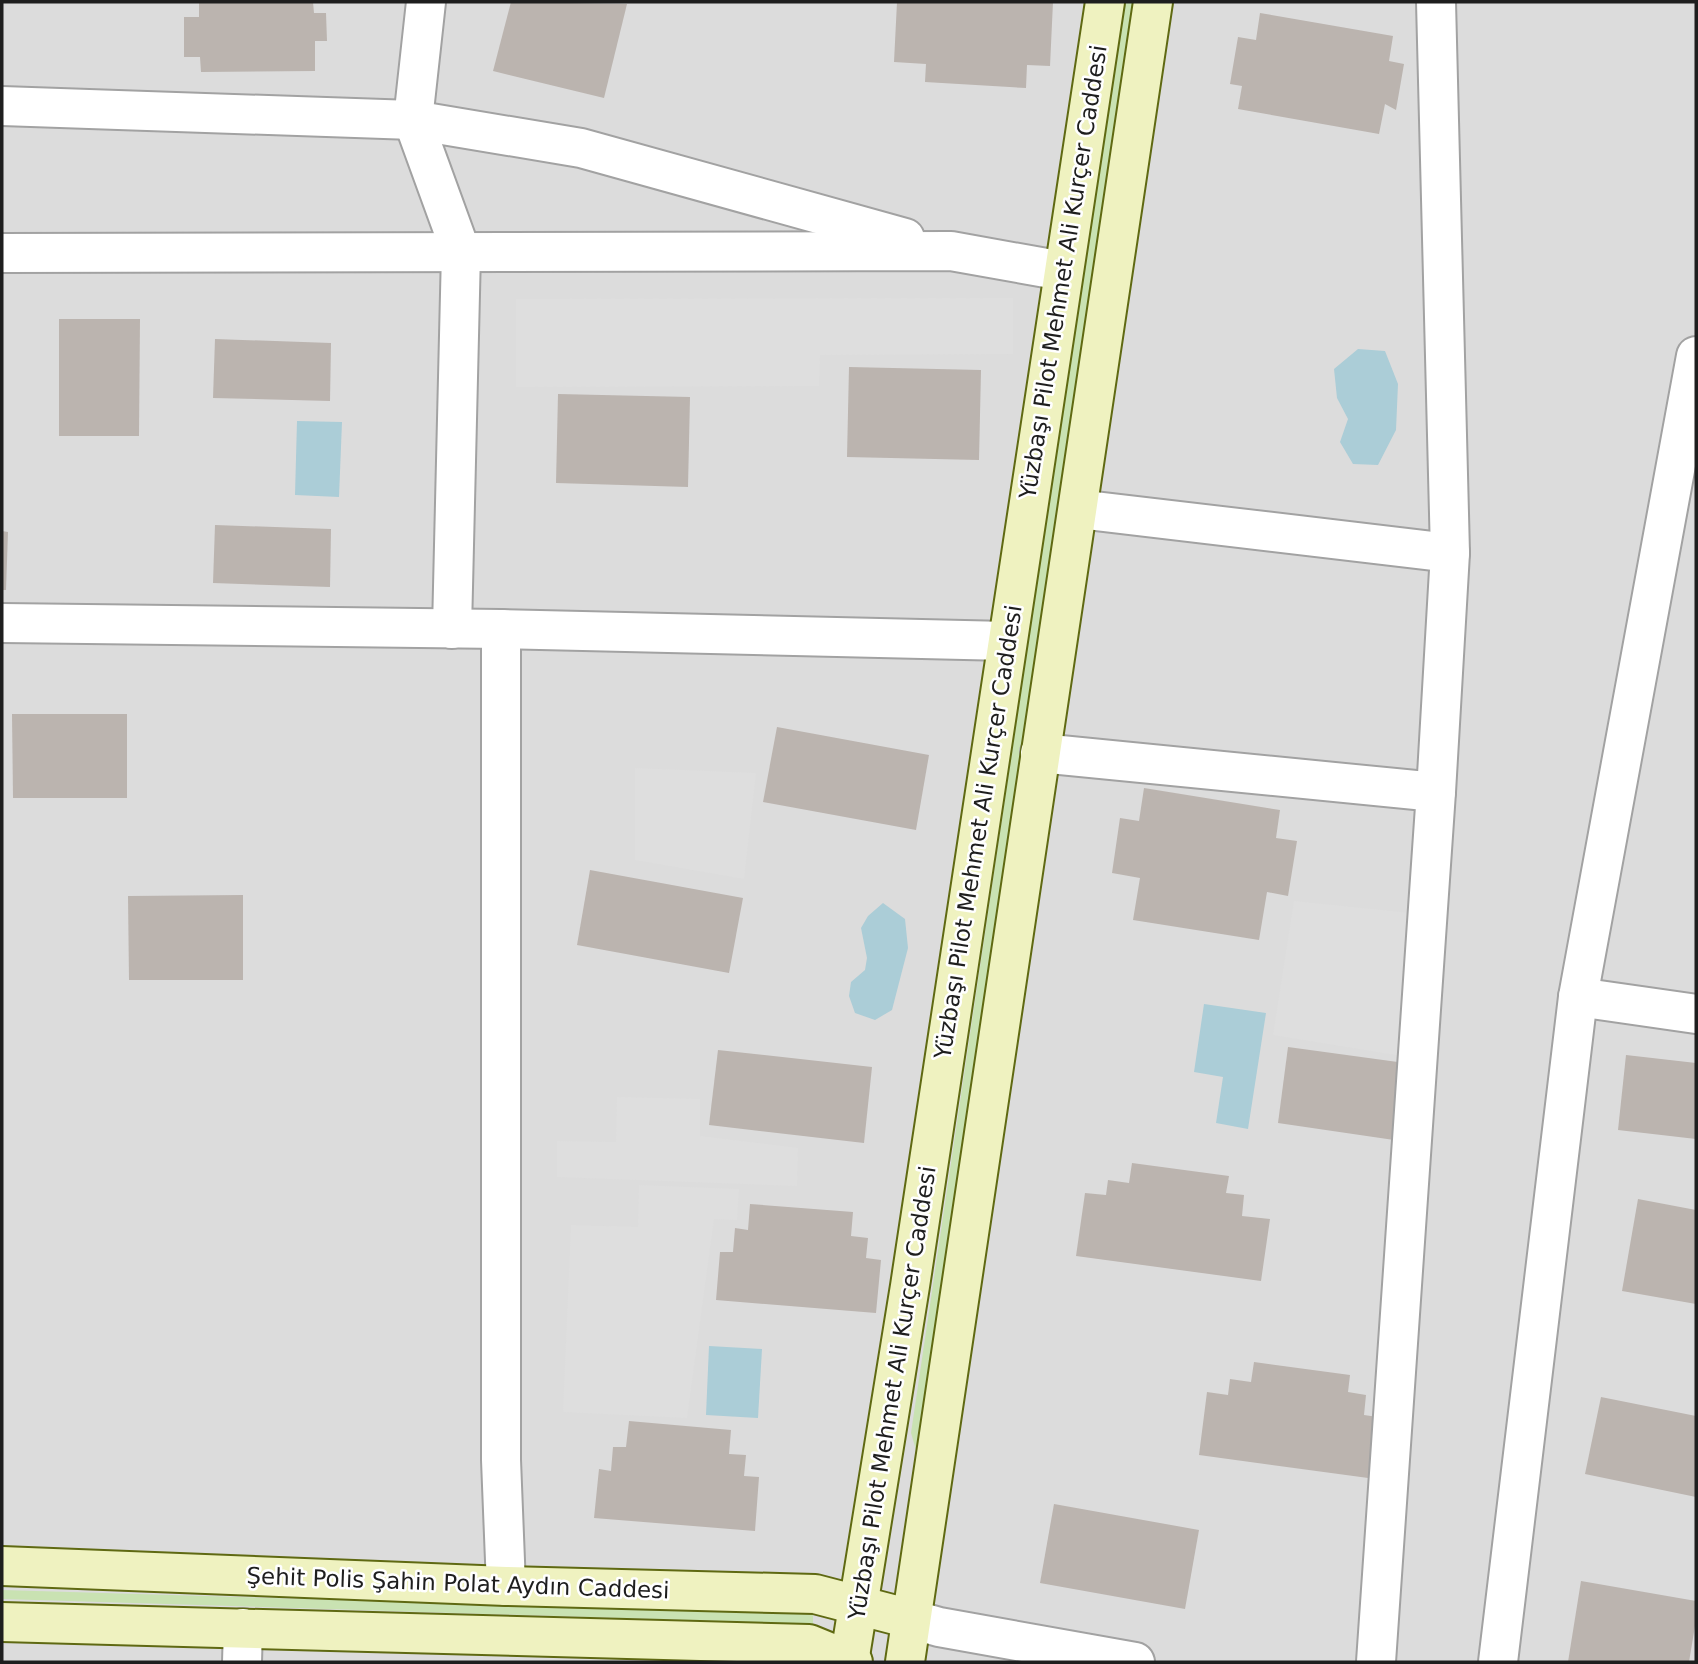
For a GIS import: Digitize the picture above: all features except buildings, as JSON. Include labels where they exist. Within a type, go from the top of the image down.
[{"type":"main road","name":"Yüzbaşı Pilot Mehmet Ali Kurçer Caddesi","points":[[850,1662],[912,1273],[1105,2]]},
{"type":"main road","name":"Yüzbaşı Pilot Mehmet Ali Kurçer Caddesi","points":[[905,1662],[1153,2]]},
{"type":"main road","name":"Şehit Polis Şahin Polat Aydın Caddesi","points":[[2,1566],[506,1586],[815,1594],[911,1619]]},
{"type":"main road","points":[[2,1622],[242,1645],[809,1644],[850,1662]]},
{"type":"street","points":[[426,2],[413,120],[461,252],[452,629]]},
{"type":"street","points":[[1376,1662],[1450,553],[1436,2]]},
{"type":"street","points":[[2,106],[413,120],[581,148],[951,251],[1063,271]]},
{"type":"street","points":[[2,253],[951,251]]},
{"type":"street","points":[[1498,1662],[1578,997],[1696,356]]},
{"type":"street","points":[[1078,509],[1450,553]]},
{"type":"street","points":[[2,623],[501,629],[1007,641]]},
{"type":"street","points":[[501,629],[501,1460],[506,1586]]},
{"type":"street","points":[[1040,753],[1436,792]]},
{"type":"street","points":[[1578,997],[1696,1014]]},
{"type":"street","points":[[911,1619],[939,1627],[1135,1662]]},
{"type":"shaded area","points":[[2,2],[1696,2],[1696,1662],[2,1662]]},
{"type":"shaded area","points":[[1013,298],[1013,354],[820,355],[819,386],[516,387],[516,299]]},
{"type":"shaded area","points":[[635,768],[756,773],[744,879],[635,860]]},
{"type":"shaded area","points":[[1294,901],[1411,913],[1408,1057],[1273,1035]]},
{"type":"shaded area","points":[[617,1097],[700,1099],[700,1136],[798,1148],[797,1186],[557,1177],[557,1141],[616,1142]]},
{"type":"shaded area","points":[[639,1185],[739,1189],[737,1220],[714,1219],[687,1418],[563,1412],[571,1225],[638,1227]]},
{"type":"green space","points":[[1123,2],[1134,2],[922,1434],[916,1450],[911,1433]]},
{"type":"green space","points":[[2,1590],[813,1614],[813,1624],[2,1599]]},
{"type":"water","points":[[1358,349],[1385,351],[1398,384],[1396,430],[1378,465],[1353,464],[1340,442],[1348,419],[1337,398],[1334,369]]},
{"type":"water","points":[[297,421],[342,422],[339,497],[295,495]]},
{"type":"water","points":[[883,903],[905,919],[908,948],[892,1010],[875,1020],[855,1013],[849,996],[851,982],[865,970],[867,958],[861,928],[868,916]]},
{"type":"water","points":[[1204,1004],[1266,1013],[1248,1129],[1216,1123],[1223,1077],[1194,1072]]},
{"type":"water","points":[[709,1346],[762,1349],[758,1418],[706,1415]]}]
